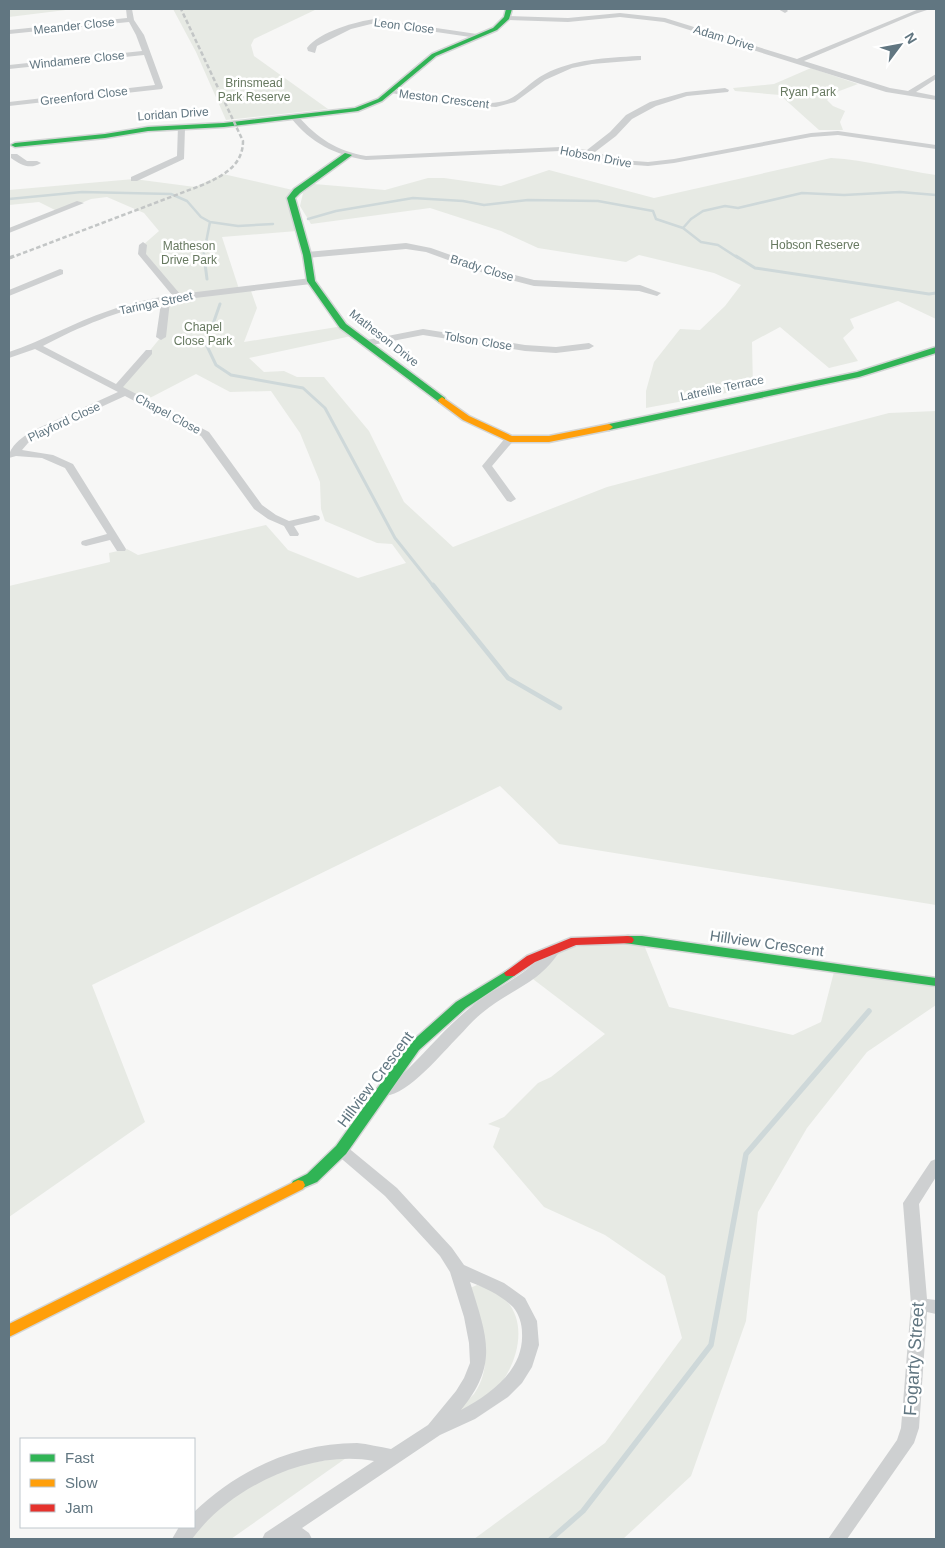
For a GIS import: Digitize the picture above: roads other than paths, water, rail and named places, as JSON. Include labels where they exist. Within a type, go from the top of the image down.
[{"type":"street","points":[[129,9],[131,20],[140,35],[145,53]]},
{"type":"street","points":[[799,61],[913,12],[927,9]]},
{"type":"street","name":"Adam Drive","points":[[508,13],[568,20],[618,12],[665,20],[889,90],[936,98]]},
{"type":"street","name":"Loridan Drive","points":[[13,149],[43,142],[105,136],[148,129],[295,118],[356,110],[372,104],[390,92],[429,58],[453,45],[495,28],[508,13]]},
{"type":"street","name":"Meander Close","points":[[9,33],[131,20]]},
{"type":"street","name":"Leon Close","points":[[312,51],[311,48],[314,44],[355,24],[373,21],[385,21],[478,36]]},
{"type":"street","name":"Windamere Close","points":[[9,67],[145,53]]},
{"type":"street","name":"Greenford Close","points":[[9,104],[159,88],[154,70],[145,53]]},
{"type":"street","name":"Meston Crescent","points":[[390,92],[479,105],[499,105],[514,99],[539,80],[564,68],[594,62],[638,58]]},
{"type":"street","points":[[908,94],[936,76]]},
{"type":"street","points":[[589,153],[613,134],[629,117],[653,104],[686,94],[725,90]]},
{"type":"street","name":"Hobson Drive","points":[[295,118],[324,146],[348,155],[385,158],[545,148],[589,153],[630,164],[656,164],[830,133],[936,147]]},
{"type":"street","points":[[134,179],[181,157],[181,128]]},
{"type":"street","points":[[13,149],[25,164],[37,163]]},
{"type":"street","name":"Matheson Drive","points":[[348,155],[297,191],[291,198],[308,254],[312,280],[343,326],[466,418],[510,439]]},
{"type":"street","points":[[56,203],[67,209]]},
{"type":"street","points":[[9,232],[80,203]]},
{"type":"street","points":[[143,246],[142,254],[178,297]]},
{"type":"street","name":"Brady Close","points":[[308,254],[406,246],[428,250],[484,270],[534,283],[640,288],[657,292]]},
{"type":"street","points":[[9,293],[60,272]]},
{"type":"street","points":[[26,275],[37,282]]},
{"type":"street","name":"Taringa Street","points":[[9,355],[36,346],[110,313],[166,299],[312,280]]},
{"type":"street","points":[[161,337],[166,299]]},
{"type":"street","name":"Tolson Close","points":[[367,343],[423,332],[524,348],[556,350],[589,346]]},
{"type":"street","name":"Chapel Close","points":[[36,346],[205,434],[258,507],[291,529],[315,518]]},
{"type":"street","name":"Latreille Terrace","points":[[510,439],[549,439],[859,374],[936,350]]},
{"type":"street","points":[[117,387],[124,382],[149,352]]},
{"type":"street","name":"Playford Close","points":[[11,457],[24,441],[36,434],[127,392]]},
{"type":"street","points":[[510,439],[487,466],[510,499]]},
{"type":"street","points":[[11,457],[45,456],[60,460],[69,466],[121,549]]},
{"type":"street","points":[[86,543],[112,536]]},
{"type":"street","name":"Hillview Crescent","points":[[554,949],[575,940],[642,940],[936,982]]},
{"type":"street","points":[[380,1095],[404,1082],[477,1008],[529,976],[547,962],[554,949]]},
{"type":"street","name":"Hillview Crescent","points":[[9,1331],[84,1291],[285,1194],[312,1178],[341,1150],[380,1095]]},
{"type":"street","points":[[341,1150],[391,1192],[446,1252],[458,1270],[472,1317],[477,1343],[478,1363],[472,1381],[434,1430]]},
{"type":"street","name":"Fogarty Street","points":[[837,1539],[905,1443],[910,1424],[920,1304],[911,1203],[936,1165]]},
{"type":"street","points":[[271,1539],[434,1430],[457,1421],[481,1407],[516,1378],[525,1364],[531,1348],[532,1334],[528,1317],[519,1304],[507,1294],[490,1284],[458,1270]]},
{"type":"street","points":[[920,1304],[936,1307]]},
{"type":"street","points":[[195,1522],[230,1492],[254,1476],[280,1463],[322,1454],[357,1451],[392,1458]]},
{"type":"street","points":[[181,1539],[189,1528]]},
{"type":"street","points":[[288,1528],[303,1539]]},
{"type":"waterway","points":[[9,199],[82,192],[171,194],[187,201],[201,217],[210,222]]},
{"type":"waterway","points":[[683,228],[691,219],[703,211],[725,206],[738,208],[802,193],[844,195],[900,192],[936,195]]},
{"type":"waterway","points":[[308,219],[336,211],[413,198],[463,201],[484,205],[528,200],[598,201],[653,211],[656,219],[683,228]]},
{"type":"waterway","points":[[203,258],[210,222]]},
{"type":"waterway","points":[[210,222],[238,226],[273,224]]},
{"type":"waterway","points":[[683,228],[701,242],[718,245],[738,258]]},
{"type":"waterway","points":[[204,256],[207,279]]},
{"type":"waterway","points":[[736,256],[755,268],[929,294],[936,293]]},
{"type":"waterway","points":[[220,304],[206,344],[216,365],[231,375],[303,388],[325,408],[395,538],[434,587]]},
{"type":"waterway","points":[[433,585],[508,678],[560,708]]},
{"type":"waterway","points":[[551,1539],[583,1511],[711,1345],[746,1154],[869,1011]]},
{"type":"railway","points":[[10,258],[205,184],[225,173],[236,163],[240,157],[243,141],[181,9]]},
{"type":"railway","points":[[9,258],[14,256]]},
{"type":"park label","name":"Brinsmead Park Reserve","points":[[254,90]]},
{"type":"park label","name":"Ryan Park","points":[[808,92]]},
{"type":"park label","name":"Hobson Reserve","points":[[815,245]]},
{"type":"park label","name":"Matheson Drive Park","points":[[189,253]]},
{"type":"park label","name":"Chapel Close Park","points":[[203,334]]}]
